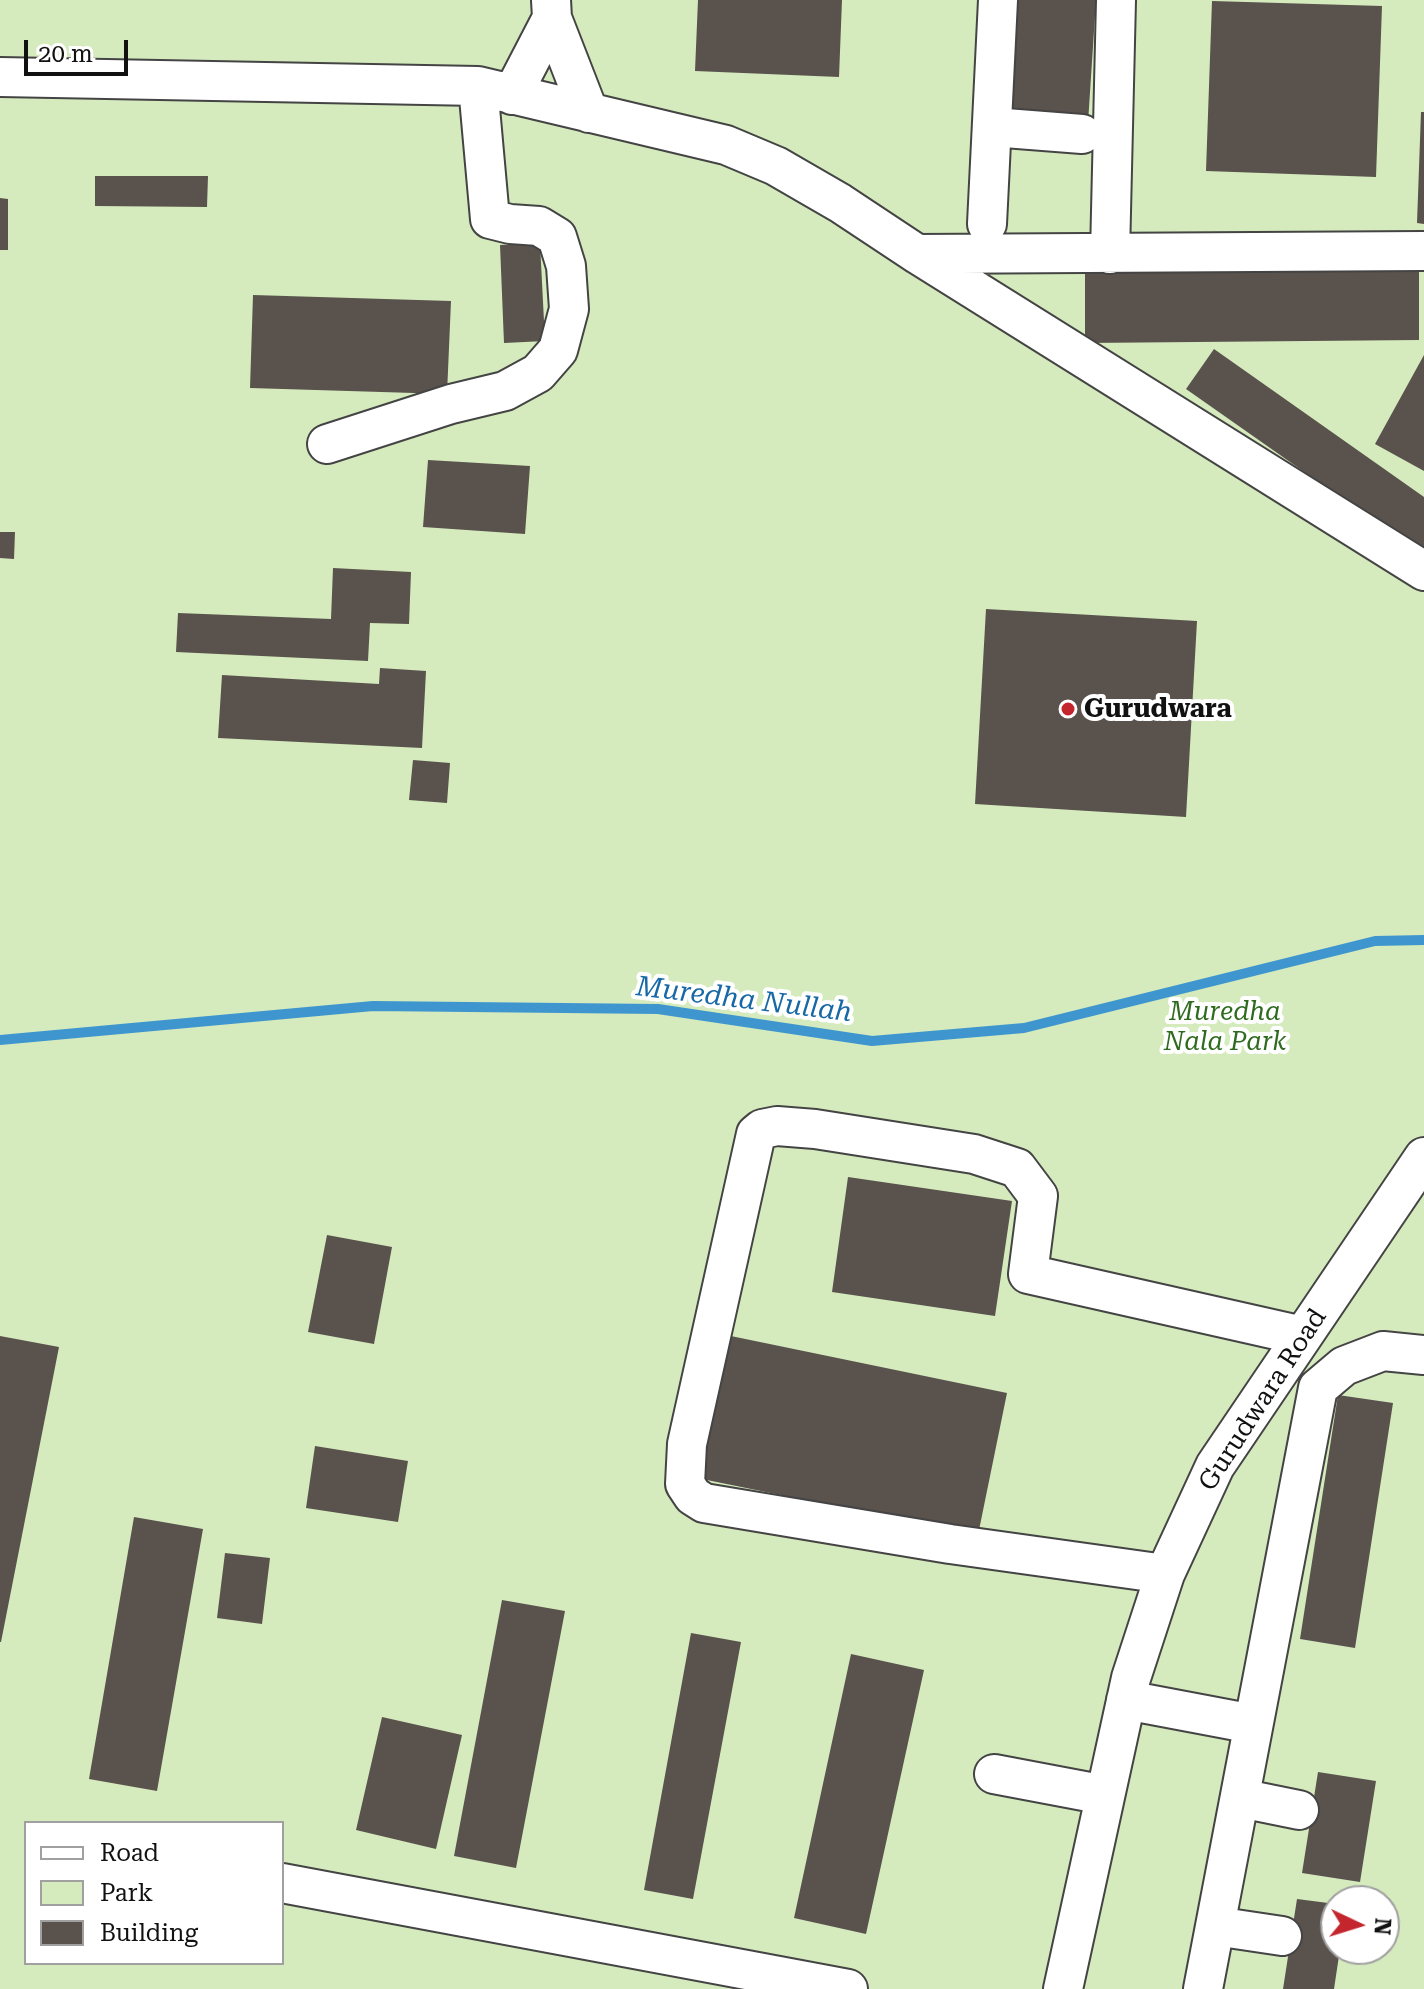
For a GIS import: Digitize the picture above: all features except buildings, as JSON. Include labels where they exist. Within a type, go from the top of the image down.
[{"type":"street","points":[[987,224],[998,0]]},
{"type":"street","points":[[1110,254],[1116,0]]},
{"type":"street","points":[[327,444],[451,404],[505,391],[538,373],[558,350],[569,309],[566,266],[557,237],[539,226],[490,219],[495,90],[552,9]]},
{"type":"street","points":[[552,9],[589,113]]},
{"type":"street","points":[[0,77],[495,90],[726,145],[776,166],[840,203],[1424,571]]},
{"type":"street","points":[[992,127],[1082,134]]},
{"type":"street","points":[[917,254],[1424,251]]},
{"type":"street","points":[[1165,1574],[950,1544],[704,1503],[693,1496],[685,1484],[687,1444],[756,1134],[762,1129],[777,1126],[815,1129],[974,1154],[1017,1168],[1038,1196],[1028,1274],[1303,1336]]},
{"type":"street","name":"Gurudwara Road","points":[[1063,1989],[1131,1678],[1165,1574],[1215,1466],[1424,1157]]},
{"type":"street","points":[[1203,1989],[1318,1388],[1344,1366],[1383,1351],[1424,1355]]},
{"type":"street","points":[[1126,1700],[1253,1724]]},
{"type":"street","points":[[994,1774],[1105,1795]]},
{"type":"street","points":[[1240,1798],[1299,1810]]},
{"type":"street","points":[[284,1883],[848,1989]]},
{"type":"street","points":[[1215,1926],[1282,1936]]},
{"type":"green space","name":"Muredha Nala Park","points":[[0,0],[1424,0],[1424,1989],[0,1989]]},
{"type":"waterway","name":"Muredha Nullah","points":[[0,1040],[373,1006],[658,1009],[872,1041],[1024,1028],[1375,941],[1424,940]]},
{"type":"place","name":"Gurudwara","points":[[1068,709]]}]
